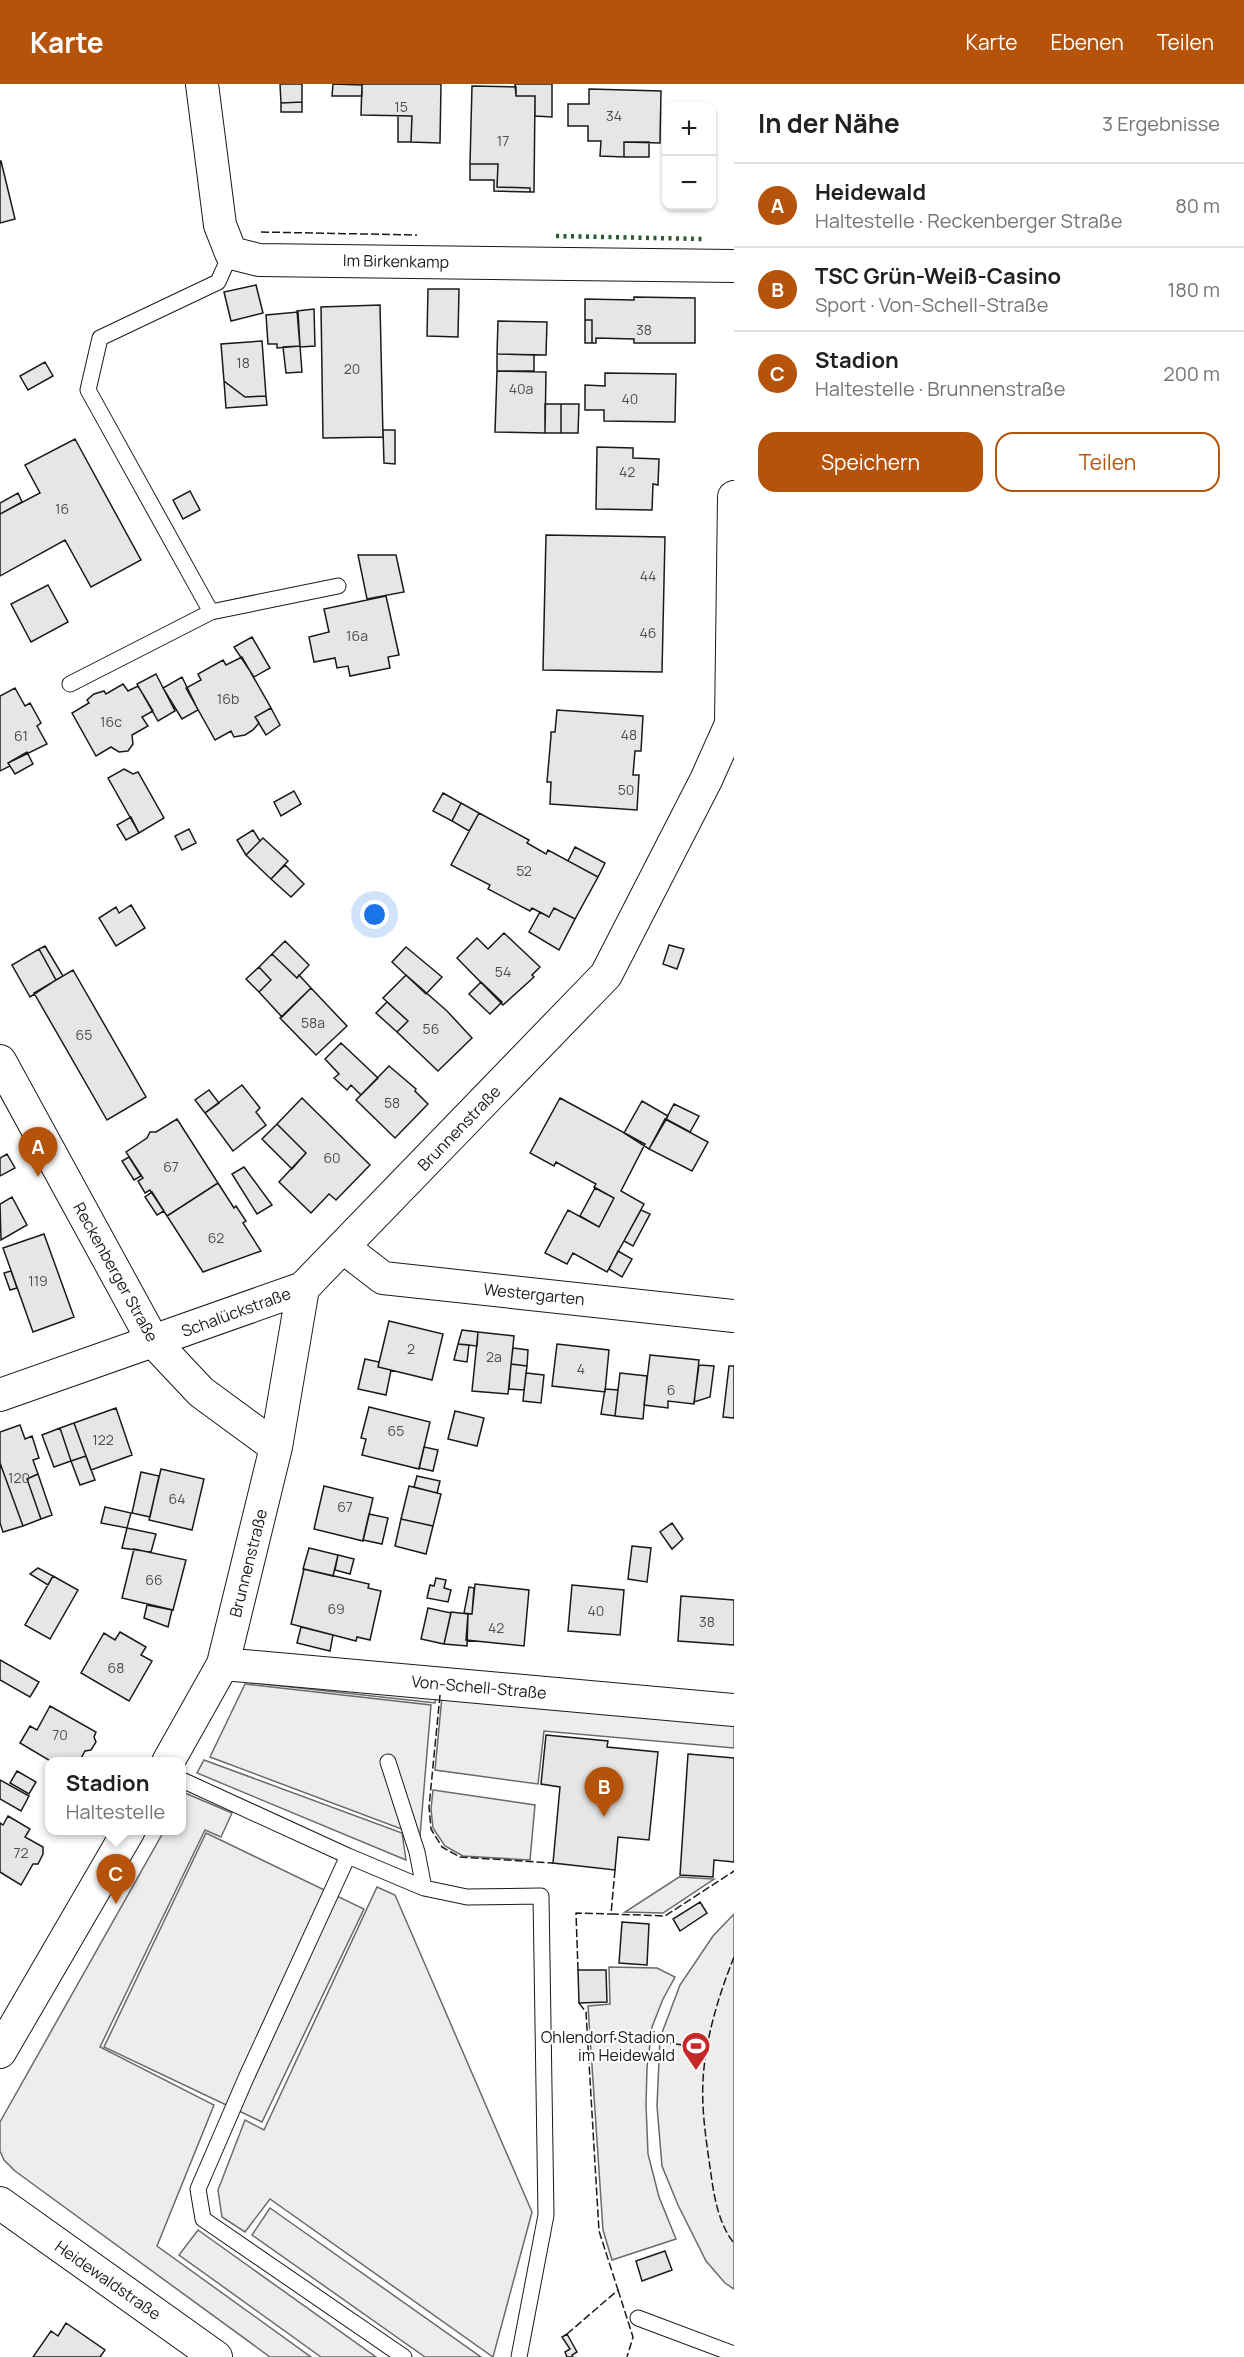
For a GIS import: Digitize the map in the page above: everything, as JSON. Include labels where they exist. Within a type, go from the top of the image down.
[{"type":"street","points":[[202,84],[220,225],[231,254]]},
{"type":"street","name":"Im Birkenkamp","points":[[231,254],[258,260],[734,266]]},
{"type":"street","name":"Brunnenstraße","points":[[170,1757],[223,1664],[276,1447],[303,1288],[606,975],[733,724],[734,497]]},
{"type":"street","name":"Reckenberger Straße","points":[[0,1061],[153,1341],[201,1392],[276,1447]]},
{"type":"street","name":"Westergarten","points":[[344,1248],[383,1278],[734,1316]]},
{"type":"street","name":"Schalückstraße","points":[[0,1395],[303,1288]]},
{"type":"street","name":"Von-Schell-Straße","points":[[223,1664],[734,1710]]},
{"type":"street","points":[[0,2052],[126,1835]]},
{"type":"street","name":"Heidewaldstraße","points":[[0,2204],[216,2357]]},
{"type":"lane","points":[[211,612],[88,390],[100,338],[218,282],[231,254]]},
{"type":"lane","points":[[70,684],[211,612],[338,586]]},
{"type":"lane","points":[[388,1762],[417,1852],[424,1888]]},
{"type":"lane","points":[[186,1782],[424,1888],[467,1897],[542,1896],[546,2215],[519,2357]]},
{"type":"lane","points":[[348,1856],[246,2078],[198,2189],[203,2219],[404,2357]]},
{"type":"lane","points":[[638,2318],[734,2354]]},
{"type":"shaded area","points":[[249,1674],[437,1692],[435,1703],[246,1682]]},
{"type":"shaded area","points":[[245,1684],[431,1705],[420,1836],[210,1757]]},
{"type":"shaded area","points":[[442,1696],[734,1722],[734,1748],[544,1731],[538,1784],[435,1770]]},
{"type":"shaded area","points":[[204,1760],[402,1833],[406,1860],[197,1773]]},
{"type":"shaded area","points":[[433,1790],[535,1805],[530,1860],[463,1856],[445,1846],[433,1828],[431,1809]]},
{"type":"shaded area","points":[[186,1793],[232,1813],[221,1837],[205,1830],[100,2047],[214,2105],[157,2246],[311,2357],[270,2357],[15,2171],[4,2160],[0,2151],[0,2122],[162,1835],[186,1835]]},
{"type":"shaded area","points":[[206,1833],[364,1909],[262,2122],[104,2047]]},
{"type":"shaded area","points":[[679,1877],[714,1879],[663,1913],[625,1912]]},
{"type":"shaded area","points":[[377,1887],[395,1895],[532,2212],[493,2357],[270,2199],[245,2232],[222,2217],[218,2190],[245,2120],[264,2130]]},
{"type":"shaded area","name":"Ohlendorf Stadion im Heidewald","points":[[734,1914],[734,2289],[725,2283],[706,2261],[678,2205],[662,2166],[657,2106],[660,2038],[680,1985],[713,1936]]},
{"type":"shaded area","points":[[609,1967],[657,1968],[675,1977],[652,2027],[647,2068],[646,2105],[648,2154],[659,2197],[676,2239],[612,2260],[603,2230],[588,2006],[610,2004]]},
{"type":"shaded area","points":[[270,2208],[481,2357],[425,2357],[252,2235]]},
{"type":"shaded area","points":[[198,2230],[376,2357],[321,2357],[179,2255]]},
{"type":"building","points":[[280,84],[302,84],[302,102],[281,103]]},
{"type":"building","points":[[333,84],[362,85],[362,96],[332,96]]},
{"type":"building","points":[[362,84],[441,84],[440,143],[411,142],[412,116],[361,115]]},
{"type":"building","points":[[515,84],[552,84],[552,117],[535,116],[535,96],[516,96]]},
{"type":"building","points":[[472,86],[516,87],[516,96],[535,96],[534,192],[530,192],[530,188],[497,187],[498,164],[470,164]]},
{"type":"building","points":[[589,89],[661,91],[660,143],[624,142],[624,157],[600,156],[601,141],[588,141],[588,126],[568,126],[568,104],[589,104]]},
{"type":"building","points":[[302,102],[302,112],[281,112],[281,103]]},
{"type":"building","points":[[398,116],[412,116],[411,142],[398,142]]},
{"type":"building","points":[[624,142],[649,142],[649,157],[624,157]]},
{"type":"building","points":[[0,161],[15,219],[0,223]]},
{"type":"building","points":[[470,164],[498,164],[497,187],[530,188],[530,192],[494,191],[494,180],[470,180]]},
{"type":"building","points":[[256,285],[263,313],[231,321],[224,292]]},
{"type":"building","points":[[428,289],[459,289],[458,337],[427,336]]},
{"type":"building","points":[[634,297],[695,298],[695,343],[634,343],[634,339],[596,338],[596,343],[592,343],[592,320],[585,320],[585,299],[634,300]]},
{"type":"building","points":[[380,305],[383,437],[323,438],[321,307]]},
{"type":"building","points":[[314,309],[315,346],[300,347],[297,311]]},
{"type":"building","points":[[298,312],[300,346],[277,348],[277,344],[268,344],[266,315]]},
{"type":"building","points":[[585,320],[592,320],[592,343],[585,343]]},
{"type":"building","points":[[498,321],[547,322],[546,355],[497,354]]},
{"type":"building","points":[[262,341],[266,396],[245,397],[224,381],[221,344]]},
{"type":"building","points":[[300,346],[302,372],[286,373],[283,347]]},
{"type":"building","points":[[497,354],[534,355],[534,371],[497,371]]},
{"type":"building","points":[[45,362],[53,376],[28,390],[20,376]]},
{"type":"building","points":[[497,371],[546,372],[545,433],[495,432]]},
{"type":"building","points":[[605,373],[676,374],[675,422],[604,421],[604,410],[585,410],[585,385],[605,386]]},
{"type":"building","points":[[224,381],[245,397],[266,396],[267,405],[226,408]]},
{"type":"building","points":[[545,404],[561,404],[561,433],[545,433]]},
{"type":"building","points":[[561,404],[579,404],[578,433],[561,433]]},
{"type":"building","points":[[383,430],[395,430],[395,464],[384,463]]},
{"type":"building","points":[[75,439],[141,560],[91,587],[65,540],[0,576],[0,514],[40,493],[25,465]]},
{"type":"building","points":[[597,447],[633,448],[633,458],[659,459],[658,485],[653,484],[652,510],[596,509]]},
{"type":"building","points":[[190,491],[200,510],[183,519],[173,500]]},
{"type":"building","points":[[18,493],[22,502],[0,514],[0,503]]},
{"type":"building","points":[[546,535],[665,537],[662,672],[543,670]]},
{"type":"building","points":[[358,555],[396,555],[404,592],[367,599]]},
{"type":"building","points":[[48,585],[68,622],[31,642],[11,604]]},
{"type":"building","points":[[386,596],[399,655],[388,657],[390,668],[350,676],[348,666],[337,668],[335,658],[314,662],[309,637],[329,632],[324,609]]},
{"type":"building","points":[[252,637],[270,668],[254,677],[234,647]]},
{"type":"building","points":[[242,657],[271,708],[255,717],[259,723],[245,735],[234,737],[231,731],[215,740],[186,688],[201,680],[198,674],[223,660],[226,665]]},
{"type":"building","points":[[156,674],[175,711],[158,721],[137,684]]},
{"type":"building","points":[[182,677],[198,710],[182,719],[163,688]]},
{"type":"building","points":[[123,684],[128,691],[138,686],[153,711],[142,717],[148,726],[132,735],[133,744],[128,751],[119,752],[111,747],[96,756],[72,713],[89,703],[87,700],[94,694],[104,691],[106,694]]},
{"type":"building","points":[[15,688],[25,706],[30,703],[41,723],[37,726],[47,744],[8,763],[10,766],[0,771],[0,696]]},
{"type":"building","points":[[271,708],[280,725],[266,735],[255,717]]},
{"type":"building","points":[[557,710],[643,716],[641,751],[635,751],[633,775],[639,775],[637,810],[550,804],[551,782],[547,782],[551,732],[555,732]]},
{"type":"building","points":[[27,752],[33,764],[15,774],[8,763]]},
{"type":"building","points":[[124,769],[133,774],[138,772],[164,818],[139,833],[108,778]]},
{"type":"building","points":[[294,791],[301,804],[281,816],[274,802]]},
{"type":"building","points":[[443,793],[461,803],[452,821],[433,811]]},
{"type":"building","points":[[461,803],[479,813],[469,831],[452,821]]},
{"type":"building","points":[[479,813],[529,840],[527,843],[546,854],[548,850],[598,877],[575,919],[554,908],[549,917],[532,908],[530,911],[488,889],[490,885],[451,865]]},
{"type":"building","points":[[131,817],[139,833],[126,840],[117,825]]},
{"type":"building","points":[[189,829],[196,843],[182,850],[175,836]]},
{"type":"building","points":[[253,830],[260,841],[246,855],[237,840]]},
{"type":"building","points":[[263,838],[288,861],[271,879],[246,855]]},
{"type":"building","points":[[575,847],[605,863],[598,877],[568,861]]},
{"type":"building","points":[[285,865],[304,884],[291,897],[271,879]]},
{"type":"building","points":[[131,905],[145,928],[116,946],[99,918],[116,907],[119,913]]},
{"type":"building","points":[[554,908],[575,919],[559,950],[529,932],[540,912],[549,917]]},
{"type":"building","points":[[504,933],[540,967],[532,975],[534,977],[503,1005],[457,958],[477,938],[488,949]]},
{"type":"building","points":[[285,941],[309,965],[297,978],[272,954]]},
{"type":"building","points":[[669,945],[684,949],[677,969],[663,964]]},
{"type":"building","points":[[45,946],[63,976],[56,980],[39,949]]},
{"type":"building","points":[[406,947],[442,977],[426,994],[392,962]]},
{"type":"building","points":[[39,949],[56,980],[30,997],[12,965]]},
{"type":"building","points":[[272,954],[297,978],[299,975],[311,988],[282,1017],[259,992],[271,980],[259,967]]},
{"type":"building","points":[[259,967],[271,980],[259,992],[246,979]]},
{"type":"building","points":[[73,970],[146,1097],[107,1120],[34,993]]},
{"type":"building","points":[[406,975],[447,1011],[472,1038],[438,1071],[397,1032],[408,1021],[383,998]]},
{"type":"building","points":[[481,982],[502,1002],[490,1014],[469,994]]},
{"type":"building","points":[[311,988],[347,1026],[316,1055],[280,1018]]},
{"type":"building","points":[[387,1002],[408,1021],[397,1032],[376,1013]]},
{"type":"building","points":[[341,1043],[378,1078],[361,1095],[351,1085],[347,1090],[334,1078],[339,1074],[325,1059]]},
{"type":"building","points":[[389,1066],[416,1089],[415,1091],[428,1104],[395,1138],[356,1100]]},
{"type":"building","points":[[242,1085],[260,1108],[256,1112],[266,1125],[233,1151],[205,1113]]},
{"type":"building","points":[[209,1090],[219,1103],[205,1113],[195,1100]]},
{"type":"building","points":[[302,1098],[370,1165],[336,1200],[329,1194],[311,1213],[279,1182],[306,1153],[277,1124]]},
{"type":"building","points":[[560,1098],[645,1144],[621,1191],[644,1204],[607,1272],[573,1253],[567,1264],[545,1253],[568,1210],[599,1227],[614,1198],[594,1187],[596,1184],[556,1162],[554,1166],[530,1153]]},
{"type":"building","points":[[642,1101],[668,1116],[649,1149],[624,1133]]},
{"type":"building","points":[[674,1104],[699,1116],[690,1132],[666,1119]]},
{"type":"building","points":[[177,1119],[218,1183],[167,1216],[150,1190],[145,1193],[138,1181],[143,1178],[126,1152],[147,1138],[150,1132],[156,1132]]},
{"type":"building","points":[[665,1119],[708,1142],[692,1171],[649,1149]]},
{"type":"building","points":[[277,1124],[306,1153],[292,1169],[262,1139]]},
{"type":"building","points":[[7,1154],[15,1168],[0,1176],[0,1158]]},
{"type":"building","points":[[129,1157],[141,1176],[134,1180],[122,1161]]},
{"type":"building","points":[[244,1167],[272,1205],[257,1214],[232,1174]]},
{"type":"building","points":[[218,1183],[234,1208],[236,1206],[246,1221],[243,1223],[261,1251],[203,1272],[167,1216]]},
{"type":"building","points":[[595,1188],[614,1198],[599,1227],[580,1216]]},
{"type":"building","points":[[152,1192],[164,1211],[157,1215],[145,1197]]},
{"type":"building","points":[[12,1197],[27,1225],[1,1240],[0,1204]]},
{"type":"building","points":[[641,1210],[650,1214],[633,1246],[624,1241]]},
{"type":"building","points":[[44,1234],[74,1317],[33,1332],[3,1248]]},
{"type":"building","points":[[618,1251],[632,1259],[622,1277],[609,1269]]},
{"type":"building","points":[[11,1271],[17,1288],[10,1290],[4,1273]]},
{"type":"building","points":[[389,1321],[443,1334],[432,1380],[378,1367]]},
{"type":"building","points":[[462,1330],[478,1332],[477,1346],[458,1344]]},
{"type":"building","points":[[478,1332],[514,1336],[508,1394],[472,1391]]},
{"type":"building","points":[[458,1344],[469,1345],[467,1362],[454,1360]]},
{"type":"building","points":[[557,1344],[609,1350],[605,1392],[552,1386]]},
{"type":"building","points":[[513,1348],[528,1350],[527,1366],[511,1364]]},
{"type":"building","points":[[650,1355],[699,1360],[694,1404],[668,1401],[668,1408],[644,1405]]},
{"type":"building","points":[[365,1359],[379,1362],[378,1367],[391,1370],[386,1395],[358,1389]]},
{"type":"building","points":[[511,1364],[527,1366],[524,1390],[509,1389]]},
{"type":"building","points":[[699,1365],[714,1366],[710,1397],[694,1402]]},
{"type":"building","points":[[729,1366],[734,1366],[734,1418],[723,1417]]},
{"type":"building","points":[[526,1373],[544,1375],[541,1403],[523,1401]]},
{"type":"building","points":[[620,1373],[647,1376],[643,1419],[615,1416]]},
{"type":"building","points":[[605,1389],[618,1390],[615,1416],[601,1414]]},
{"type":"building","points":[[369,1407],[430,1422],[419,1469],[362,1455],[366,1439],[361,1438]]},
{"type":"building","points":[[116,1408],[132,1455],[91,1470],[74,1423]]},
{"type":"building","points":[[455,1411],[484,1418],[477,1446],[448,1439]]},
{"type":"building","points":[[74,1423],[86,1456],[71,1461],[60,1428]]},
{"type":"building","points":[[20,1425],[25,1439],[32,1436],[39,1458],[33,1460],[38,1474],[27,1479],[41,1519],[23,1526],[0,1463],[0,1432]]},
{"type":"building","points":[[60,1428],[71,1461],[54,1467],[42,1435]]},
{"type":"building","points":[[424,1447],[438,1450],[433,1471],[419,1468]]},
{"type":"building","points":[[86,1456],[95,1480],[80,1485],[71,1461]]},
{"type":"building","points":[[0,1463],[23,1526],[3,1532],[0,1523]]},
{"type":"building","points":[[161,1469],[204,1479],[192,1530],[149,1520]]},
{"type":"building","points":[[141,1472],[159,1476],[150,1517],[132,1513]]},
{"type":"building","points":[[38,1474],[52,1515],[41,1519],[27,1479]]},
{"type":"building","points":[[417,1476],[440,1481],[437,1493],[414,1487]]},
{"type":"building","points":[[324,1486],[373,1498],[363,1541],[314,1529]]},
{"type":"building","points":[[409,1486],[441,1494],[433,1526],[401,1519]]},
{"type":"building","points":[[105,1507],[131,1513],[127,1528],[101,1523]]},
{"type":"building","points":[[369,1514],[388,1518],[382,1544],[363,1540]]},
{"type":"building","points":[[401,1519],[433,1526],[426,1554],[395,1546]]},
{"type":"building","points":[[672,1523],[683,1539],[672,1549],[660,1532]]},
{"type":"building","points":[[127,1528],[156,1534],[151,1552],[122,1548]]},
{"type":"building","points":[[632,1546],[651,1548],[647,1582],[628,1579]]},
{"type":"building","points":[[309,1548],[338,1555],[333,1576],[303,1569]]},
{"type":"building","points":[[134,1549],[186,1560],[173,1610],[122,1598]]},
{"type":"building","points":[[338,1555],[354,1559],[350,1574],[335,1570]]},
{"type":"building","points":[[38,1568],[53,1576],[48,1585],[30,1574]]},
{"type":"building","points":[[304,1569],[369,1584],[368,1588],[381,1591],[370,1640],[357,1637],[356,1641],[291,1624]]},
{"type":"building","points":[[53,1576],[78,1590],[50,1639],[25,1625]]},
{"type":"building","points":[[436,1578],[446,1580],[444,1588],[451,1590],[448,1602],[427,1598],[430,1585],[434,1586]]},
{"type":"building","points":[[475,1584],[529,1590],[524,1646],[466,1640],[468,1614],[472,1614]]},
{"type":"building","points":[[572,1585],[624,1590],[620,1635],[568,1631]]},
{"type":"building","points":[[469,1587],[474,1588],[472,1614],[464,1613]]},
{"type":"building","points":[[681,1596],[734,1600],[734,1645],[678,1641]]},
{"type":"building","points":[[147,1605],[172,1610],[168,1627],[144,1618]]},
{"type":"building","points":[[428,1608],[451,1613],[444,1644],[421,1639]]},
{"type":"building","points":[[451,1612],[468,1614],[467,1646],[444,1644]]},
{"type":"building","points":[[301,1627],[333,1635],[330,1651],[297,1643]]},
{"type":"building","points":[[120,1632],[146,1647],[141,1655],[152,1661],[129,1701],[81,1673],[104,1633],[115,1640]]},
{"type":"building","points":[[0,1660],[39,1682],[30,1697],[0,1680]]},
{"type":"building","points":[[50,1706],[96,1732],[94,1737],[96,1742],[91,1750],[85,1751],[82,1757],[45,1758],[20,1743],[30,1726],[37,1730]]},
{"type":"building","points":[[546,1735],[608,1741],[607,1747],[658,1752],[649,1840],[618,1837],[615,1870],[553,1863],[560,1787],[541,1784]]},
{"type":"building","points":[[688,1754],[734,1758],[734,1862],[714,1860],[713,1877],[680,1875]]},
{"type":"building","points":[[17,1771],[36,1782],[29,1794],[10,1783]]},
{"type":"building","points":[[0,1780],[29,1796],[21,1811],[0,1799]]},
{"type":"building","points":[[8,1816],[30,1829],[25,1837],[43,1847],[43,1854],[38,1864],[33,1864],[21,1885],[0,1872],[0,1823],[3,1825]]},
{"type":"building","points":[[700,1902],[707,1913],[680,1931],[673,1919]]},
{"type":"building","points":[[622,1922],[649,1924],[647,1965],[619,1963]]},
{"type":"building","points":[[578,1970],[606,1970],[607,2002],[579,2003]]},
{"type":"building","points":[[665,2251],[672,2270],[642,2281],[636,2261]]},
{"type":"building","points":[[66,2323],[105,2350],[100,2357],[33,2357],[51,2331],[58,2336]]},
{"type":"building","points":[[567,2334],[577,2352],[572,2355],[573,2357],[567,2357],[565,2352],[570,2349],[562,2337]]},
{"type":"hedge","points":[[556,236],[704,239]]},
{"type":"fence","points":[[261,232],[417,235]]},
{"type":"fence","points":[[440,1695],[429,1807],[431,1829],[442,1847],[460,1857],[553,1863]]},
{"type":"fence","points":[[615,1870],[611,1914],[665,1916],[734,1871]]},
{"type":"fence","points":[[578,1970],[576,1913],[611,1914]]},
{"type":"fence","points":[[734,1957],[719,1997],[712,2025],[704,2068],[703,2095],[712,2183],[724,2228],[734,2243]]},
{"type":"fence","points":[[567,2334],[618,2290],[599,2231],[586,2012],[579,2003]]},
{"type":"fence","points":[[587,2039],[644,2039],[707,2049]]},
{"type":"fence","points":[[618,2290],[633,2337],[627,2357]]},
{"type":"place","name":"Heidewald","points":[[38,1177]]},
{"type":"place","name":"TSC Grün-Weiß-Casino","points":[[604,1817]]},
{"type":"place","name":"Stadion","points":[[116,1904]]},
{"type":"place","name":"Ohlendorf Stadion im Heidewald","points":[[696,2072]]}]
